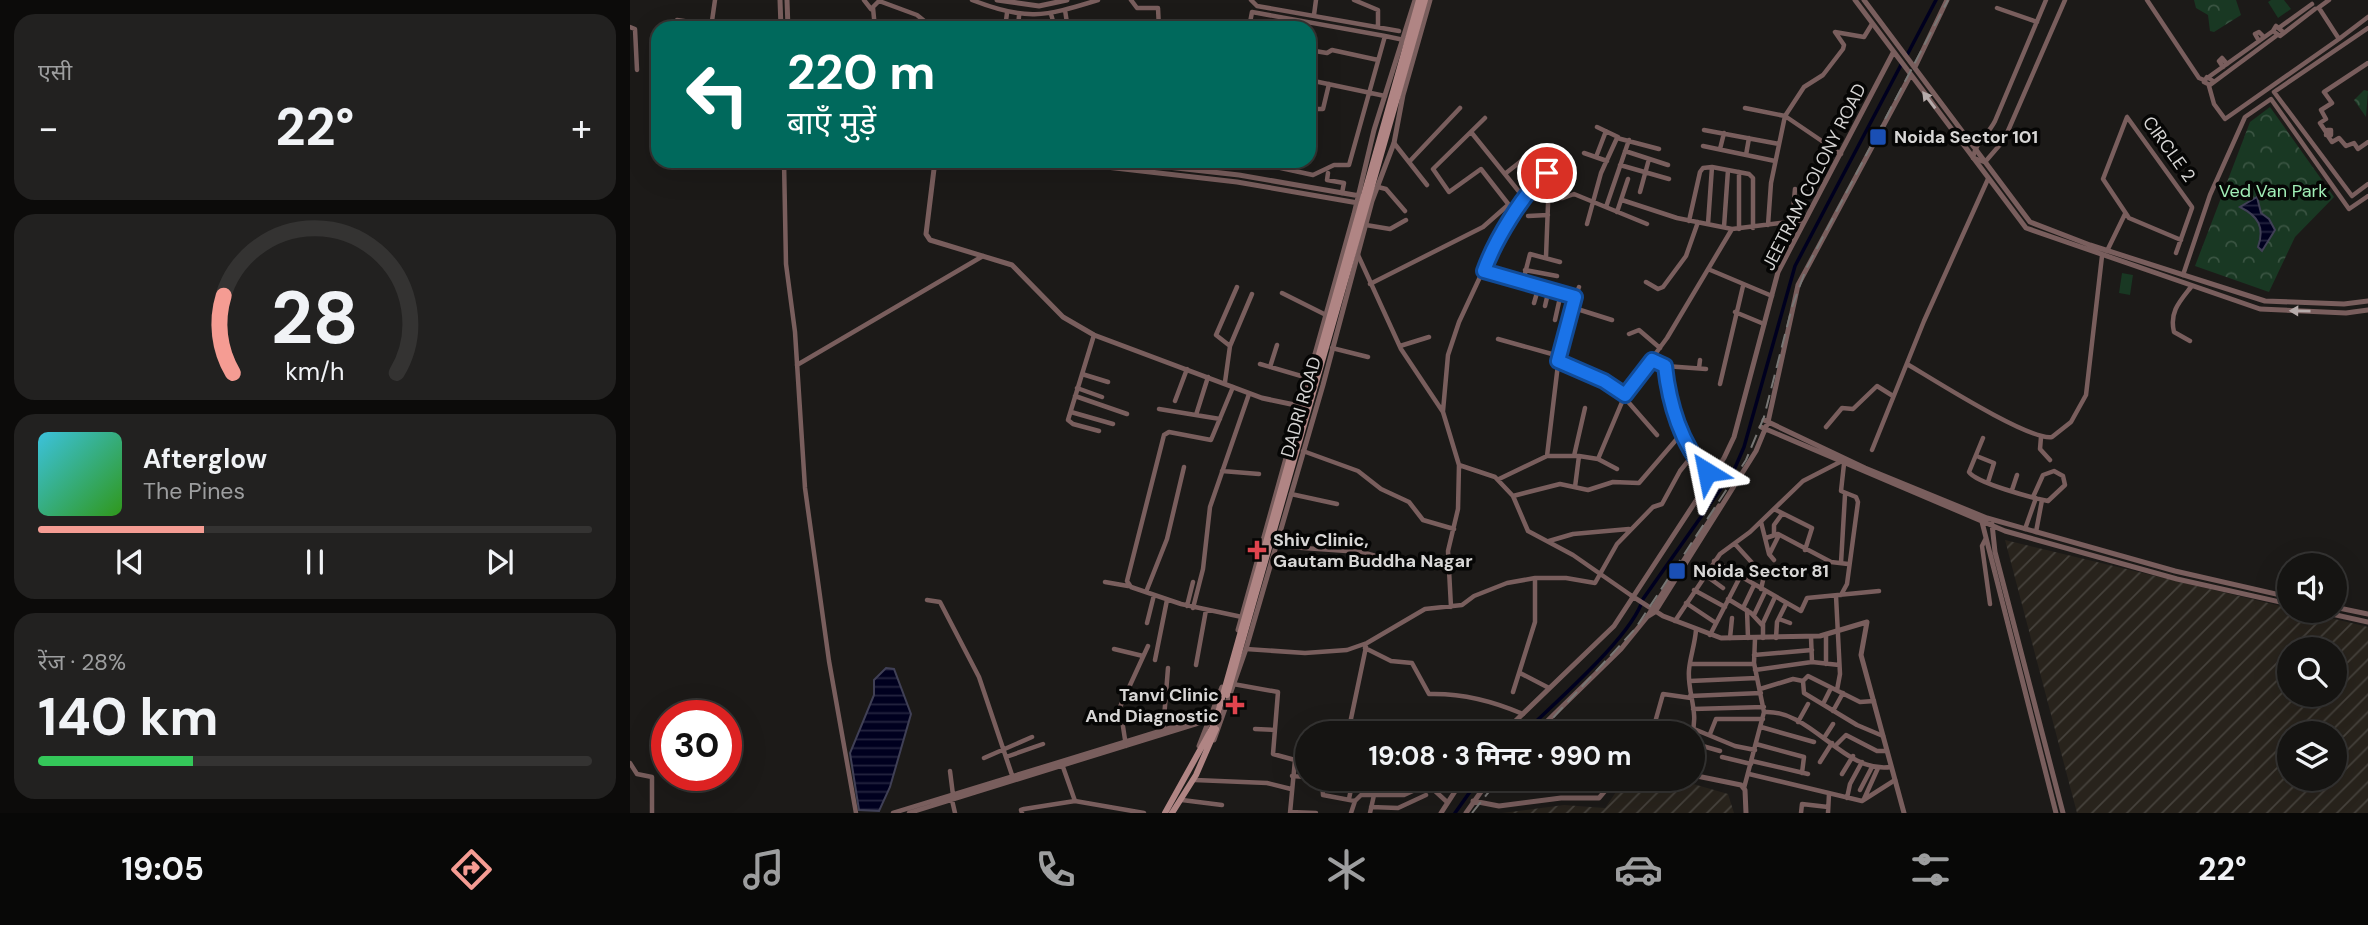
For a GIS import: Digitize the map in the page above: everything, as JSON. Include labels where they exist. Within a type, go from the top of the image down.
[{"type":"main road","points":[[1163,813],[1214,723],[1417,0]]},
{"type":"main road","points":[[1173,813],[1196,775],[1217,728],[1427,0]]},
{"type":"street","points":[[712,21],[715,0]]},
{"type":"street","points":[[780,0],[781,21]]},
{"type":"street","points":[[787,0],[788,21]]},
{"type":"street","points":[[864,0],[867,7],[873,8]]},
{"type":"street","points":[[972,0],[1019,16],[1051,14],[1098,0]]},
{"type":"street","points":[[997,0],[1039,6],[1067,0]]},
{"type":"street","points":[[1131,0],[1137,8],[1158,8],[1159,21]]},
{"type":"street","points":[[1251,0],[1257,6],[1399,31]]},
{"type":"street","points":[[1314,15],[1316,0]]},
{"type":"street","points":[[1354,0],[1378,10],[1378,26]]},
{"type":"street","name":"DADRI ROAD","points":[[1163,813],[1213,717],[1385,96],[1417,0]]},
{"type":"street","name":"DADRI ROAD","points":[[1173,813],[1195,780],[1224,719],[1246,649],[1372,201],[1394,143],[1427,0]]},
{"type":"street","points":[[1855,0],[2025,228],[2181,279],[2271,302],[2368,302]]},
{"type":"street","points":[[1864,0],[2030,222],[2105,253]]},
{"type":"street","points":[[1914,67],[1947,0]]},
{"type":"street","points":[[1973,158],[1974,147],[1988,134],[1995,121],[2046,0]]},
{"type":"street","points":[[1985,162],[2004,140],[2065,0]]},
{"type":"street","points":[[2147,0],[2199,78],[2209,81]]},
{"type":"street","points":[[2209,81],[2225,65],[2261,39],[2282,29],[2316,4],[2329,0]]},
{"type":"street","points":[[874,21],[873,8],[878,1],[917,15],[924,21]]},
{"type":"street","points":[[2316,4],[2339,39]]},
{"type":"street","points":[[1997,8],[2037,22]]},
{"type":"street","points":[[1065,10],[1067,21]]},
{"type":"street","points":[[1250,21],[1252,12],[1302,21]]},
{"type":"street","points":[[1006,21],[1007,13]]},
{"type":"street","points":[[1051,14],[1053,21]]},
{"type":"street","points":[[1019,16],[1019,21]]},
{"type":"street","points":[[2209,81],[2214,104],[2225,119],[2368,18]]},
{"type":"street","points":[[677,20],[683,21]]},
{"type":"street","points":[[1316,24],[1404,40]]},
{"type":"street","points":[[1768,225],[1775,161],[1785,116],[1804,87],[1823,75],[1843,49],[1844,45],[1835,32],[1864,37],[1872,24]]},
{"type":"street","points":[[630,27],[635,29],[637,70]]},
{"type":"street","points":[[2368,28],[2274,92],[2351,197],[2368,184]]},
{"type":"street","points":[[2209,81],[2274,33]]},
{"type":"street","points":[[1282,168],[1314,175],[1334,164],[1349,165],[1385,36]]},
{"type":"street","points":[[1316,51],[1327,53],[1332,50],[1378,60]]},
{"type":"street","name":"JEETRAM COLONY ROAD","points":[[1515,721],[1614,626],[1712,477],[1734,437],[1778,272],[1894,54]]},
{"type":"street","points":[[2368,63],[2325,92],[2332,103],[2322,110],[2326,119],[2320,123],[2332,142],[2339,138],[2346,146],[2354,143],[2358,149],[2368,142]]},
{"type":"street","points":[[1547,721],[1621,649],[1647,617],[1749,467],[1767,420],[1798,285],[1910,75]]},
{"type":"street","points":[[1316,81],[1385,96]]},
{"type":"street","points":[[1316,109],[1323,109],[1329,83]]},
{"type":"street","points":[[2181,279],[2245,117],[2271,99],[2349,209],[2368,195]]},
{"type":"street","points":[[1409,162],[1460,108]]},
{"type":"street","points":[[1745,108],[1785,116],[1841,154]]},
{"type":"street","name":"CIRCLE 2","points":[[2128,117],[2192,206],[2182,235],[2130,219],[2103,177],[2128,117]]},
{"type":"street","points":[[1485,118],[1433,169],[1449,192],[1481,169],[1516,214]]},
{"type":"street","points":[[1597,127],[1618,137],[1659,149]]},
{"type":"street","points":[[1704,130],[1779,144]]},
{"type":"street","points":[[1596,157],[1606,131]]},
{"type":"street","points":[[1471,132],[1525,199]]},
{"type":"street","points":[[1720,149],[1724,134]]},
{"type":"street","points":[[1587,223],[1592,200],[1618,137]]},
{"type":"street","points":[[1746,155],[1749,138]]},
{"type":"street","points":[[1606,207],[1629,140]]},
{"type":"street","points":[[1394,143],[1427,185]]},
{"type":"street","points":[[1703,146],[1775,161]]},
{"type":"street","points":[[1625,151],[1668,165]]},
{"type":"street","points":[[1506,173],[1530,153]]},
{"type":"street","points":[[1584,153],[1607,161]]},
{"type":"street","points":[[1973,158],[1985,162]]},
{"type":"street","points":[[1640,192],[1649,159]]},
{"type":"street","points":[[1520,162],[1536,183]]},
{"type":"street","points":[[1620,165],[1669,179]]},
{"type":"street","points":[[1689,221],[1700,172],[1703,168],[1712,167],[1749,174],[1753,178],[1753,228]]},
{"type":"street","points":[[1708,224],[1712,167]]},
{"type":"street","points":[[784,168],[786,264],[797,365],[805,488],[815,569],[856,813]]},
{"type":"street","points":[[934,168],[928,238],[1012,265],[1063,317],[1094,335],[1225,382],[1249,394],[1300,406]]},
{"type":"street","points":[[1117,168],[1226,180],[1356,202],[1370,208]]},
{"type":"street","points":[[1176,168],[1342,192],[1372,201]]},
{"type":"street","points":[[1724,227],[1728,170]]},
{"type":"street","points":[[1739,172],[1740,229]]},
{"type":"street","points":[[1328,173],[1327,180],[1344,183],[1342,192]]},
{"type":"street","points":[[1443,412],[1451,345],[1494,247],[1536,183],[1548,176],[1546,257]]},
{"type":"street","points":[[1618,212],[1628,179]]},
{"type":"street","points":[[1872,450],[1988,179]]},
{"type":"street","points":[[1377,187],[1386,189],[1405,211]]},
{"type":"street","points":[[1792,222],[1795,189]]},
{"type":"street","points":[[1525,199],[1565,198],[1574,194],[1647,224]]},
{"type":"street","points":[[1622,200],[1689,221],[1732,229],[1805,220]]},
{"type":"street","points":[[1370,284],[1483,227],[1508,205]]},
{"type":"street","points":[[1907,364],[2041,437],[2052,437],[2065,428],[2081,409],[2086,395],[2105,253],[2126,213]]},
{"type":"street","points":[[1528,216],[1548,215]]},
{"type":"street","points":[[1366,225],[1390,229],[1406,220]]},
{"type":"street","points":[[1646,282],[1658,289],[1663,287],[1686,256],[1698,222]]},
{"type":"street","points":[[1598,459],[1625,395],[1660,348],[1732,229]]},
{"type":"street","points":[[2176,253],[2182,235],[2195,238]]},
{"type":"street","points":[[1358,254],[1399,346],[1443,412],[1459,465],[1454,529],[1448,551],[1451,607]]},
{"type":"street","points":[[1523,281],[1530,254],[1560,261]]},
{"type":"street","points":[[797,365],[983,256]]},
{"type":"street","points":[[1708,269],[1772,296]]},
{"type":"street","points":[[1525,270],[1557,276]]},
{"type":"street","points":[[1484,271],[1575,297]]},
{"type":"street","points":[[2181,279],[2191,286],[2269,311],[2368,310]]},
{"type":"street","points":[[1534,303],[1539,286]]},
{"type":"street","points":[[1720,384],[1743,286]]},
{"type":"street","points":[[2190,341],[2175,332],[2172,318],[2176,307],[2191,286]]},
{"type":"street","points":[[1230,346],[1216,336],[1237,287]]},
{"type":"street","points":[[1547,456],[1559,358],[1578,287]]},
{"type":"street","points":[[1545,306],[1549,289]]},
{"type":"street","points":[[1282,293],[1326,315]]},
{"type":"street","points":[[1555,320],[1561,293]]},
{"type":"street","points":[[1225,382],[1230,346],[1252,294]]},
{"type":"street","points":[[1574,308],[1612,320]]},
{"type":"street","points":[[1735,312],[1764,324]]},
{"type":"street","points":[[1629,334],[1639,330],[1660,348]]},
{"type":"street","points":[[1094,335],[1077,388],[1070,423],[1099,431]]},
{"type":"street","points":[[1399,346],[1429,337]]},
{"type":"street","points":[[1498,340],[1559,358],[1604,381],[1625,395],[1657,435]]},
{"type":"street","points":[[1270,368],[1277,345]]},
{"type":"street","points":[[1332,348],[1368,356]]},
{"type":"street","points":[[1652,360],[1665,366],[1706,369]]},
{"type":"street","points":[[1699,368],[1700,360]]},
{"type":"street","points":[[1260,364],[1308,378]]},
{"type":"street","points":[[1665,366],[1669,392],[1682,433],[1692,456],[1712,477]]},
{"type":"street","points":[[1175,401],[1187,369]]},
{"type":"street","points":[[1082,374],[1108,382]]},
{"type":"street","points":[[1196,415],[1208,376]]},
{"type":"street","points":[[1826,427],[1842,408],[1853,409],[1877,386],[1893,396]]},
{"type":"street","points":[[1129,586],[1127,581],[1164,435],[1169,432],[1210,441],[1233,387]]},
{"type":"street","points":[[1077,388],[1102,397]]},
{"type":"street","points":[[1190,607],[1203,569],[1210,507],[1249,394]]},
{"type":"street","points":[[1075,396],[1128,414]]},
{"type":"street","points":[[1575,487],[1585,408]]},
{"type":"street","points":[[1159,409],[1220,419]]},
{"type":"street","points":[[1071,412],[1112,424]]},
{"type":"street","points":[[1767,420],[1865,468],[1981,516],[2175,571],[2277,594]]},
{"type":"street","points":[[1763,428],[1992,527],[2177,579],[2277,601]]},
{"type":"street","points":[[1513,496],[1551,485],[1588,490],[1625,480],[1639,483],[1682,433]]},
{"type":"street","points":[[2041,437],[2040,449],[2050,460]]},
{"type":"street","points":[[1983,438],[1969,472],[1971,476],[2012,491],[2037,498],[2050,500],[2065,485],[2065,480],[2057,471],[2041,477],[2037,498],[2036,532]]},
{"type":"street","points":[[1303,451],[1358,471],[1381,489],[1409,502],[1423,520],[1454,529]]},
{"type":"street","points":[[1499,480],[1547,456],[1598,459],[1617,469]]},
{"type":"street","points":[[1246,649],[1336,652],[1366,645],[1425,608],[1462,605],[1474,596],[1507,583],[1535,578],[1566,578],[1595,583],[1612,551],[1630,529],[1653,507],[1662,503],[1692,456]]},
{"type":"street","points":[[1979,457],[1994,463],[1988,482]]},
{"type":"street","points":[[1833,711],[1839,665],[1838,596],[1846,587],[1858,502],[1856,497],[1845,495],[1840,489],[1842,463]]},
{"type":"street","points":[[1675,621],[1714,561],[1803,481],[1842,463]]},
{"type":"street","points":[[1459,465],[1499,480],[1513,496],[1528,531],[1600,573],[1650,609],[1696,630],[1730,638],[1811,637],[1867,622],[1861,652],[1904,813]]},
{"type":"street","points":[[1146,592],[1167,539],[1184,467]]},
{"type":"street","points":[[1222,471],[1259,474]]},
{"type":"street","points":[[2012,491],[2017,475]]},
{"type":"street","points":[[1290,494],[1337,504]]},
{"type":"street","points":[[1841,563],[1845,495]]},
{"type":"street","points":[[2025,529],[2037,498]]},
{"type":"street","points":[[1774,509],[1812,528],[1805,550]]},
{"type":"street","points":[[1769,554],[1776,535],[1774,525],[1782,513]]},
{"type":"street","points":[[1981,516],[2056,813]]},
{"type":"street","points":[[1991,519],[1995,552],[2063,813]]},
{"type":"street","points":[[1761,521],[1769,554],[1774,560]]},
{"type":"street","points":[[1549,541],[1573,534],[1630,529]]},
{"type":"street","points":[[1766,538],[1776,535],[1805,550],[1848,564]]},
{"type":"street","points":[[1985,540],[1982,546],[1990,604]]},
{"type":"street","points":[[1735,544],[1764,576],[1763,590],[1754,615]]},
{"type":"street","points":[[1275,545],[1362,552],[1410,565],[1450,569]]},
{"type":"street","points":[[1714,561],[1801,611],[1807,598],[1879,591]]},
{"type":"street","points":[[1705,575],[1723,588]]},
{"type":"street","points":[[1710,635],[1740,577]]},
{"type":"street","points":[[1513,692],[1535,622],[1535,578]]},
{"type":"street","points":[[1105,582],[1129,586],[1190,607],[1242,617]]},
{"type":"street","points":[[1190,607],[1193,582]]},
{"type":"street","points":[[1748,638],[1745,609],[1754,585]]},
{"type":"street","points":[[1694,590],[1724,607]]},
{"type":"street","points":[[1147,623],[1154,595]]},
{"type":"street","points":[[1763,638],[1763,626],[1775,597]]},
{"type":"street","points":[[1728,599],[1754,615],[1763,626]]},
{"type":"street","points":[[927,600],[940,602],[979,677],[1013,779]]},
{"type":"street","points":[[1155,660],[1167,600]]},
{"type":"street","points":[[1686,603],[1716,622]]},
{"type":"street","points":[[1776,638],[1779,619],[1786,604]]},
{"type":"street","points":[[1196,664],[1206,610]]},
{"type":"street","points":[[2347,610],[2368,614]]},
{"type":"street","points":[[2347,617],[2368,622]]},
{"type":"street","points":[[1730,638],[1732,618]]},
{"type":"street","points":[[1779,619],[1790,623]]},
{"type":"street","points":[[1693,721],[1690,681],[1696,630]]},
{"type":"street","points":[[1826,635],[1826,664]]},
{"type":"street","points":[[1811,637],[1812,662]]},
{"type":"street","points":[[1746,813],[1744,788],[1764,710],[1754,667],[1755,639]]},
{"type":"street","points":[[1366,645],[1391,661],[1412,663],[1429,694],[1456,695],[1523,713]]},
{"type":"street","points":[[1350,721],[1366,645]]},
{"type":"street","points":[[1125,745],[1120,708],[1148,646]]},
{"type":"street","points":[[1114,649],[1143,656]]},
{"type":"street","points":[[1754,655],[1812,650]]},
{"type":"street","points":[[1691,664],[1754,667],[1812,662],[1839,665]]},
{"type":"street","points":[[1163,731],[1168,667]]},
{"type":"street","points":[[1520,673],[1549,688]]},
{"type":"street","points":[[1875,701],[1860,702],[1808,676],[1803,681],[1802,691],[1833,711],[1883,736]]},
{"type":"street","points":[[1690,681],[1757,678]]},
{"type":"street","points":[[1657,721],[1660,715],[1658,705],[1663,694],[1690,697],[1761,691],[1793,679],[1803,681]]},
{"type":"street","points":[[1233,684],[1278,692],[1273,754],[1294,759],[1290,813],[1315,813]]},
{"type":"street","points":[[1823,704],[1837,690]]},
{"type":"street","points":[[1798,722],[1808,704]]},
{"type":"street","points":[[1693,709],[1781,712],[1862,762],[1875,768],[1891,767]]},
{"type":"street","points":[[909,813],[951,797],[1226,712]]},
{"type":"street","points":[[892,813],[1063,767],[1163,731],[1213,717],[1224,719]]},
{"type":"street","points":[[1710,734],[1716,719],[1763,719]]},
{"type":"street","points":[[1824,738],[1833,724]]},
{"type":"street","points":[[1761,727],[1814,741]]},
{"type":"street","points":[[1255,729],[1275,730]]},
{"type":"street","points":[[1705,733],[1735,746],[1756,747],[1804,757],[1805,773],[1751,762],[1705,748]]},
{"type":"street","points":[[1820,762],[1846,734],[1877,751],[1887,751]]},
{"type":"street","points":[[984,758],[1032,737]]},
{"type":"street","points":[[1006,757],[1043,744]]},
{"type":"street","points":[[1842,774],[1853,756]]},
{"type":"street","points":[[1847,797],[1850,784],[1862,762]]},
{"type":"street","points":[[630,763],[637,774],[652,777],[652,813]]},
{"type":"street","points":[[1063,767],[1075,801]]},
{"type":"street","points":[[1860,790],[1875,768]]},
{"type":"street","points":[[1864,800],[1875,768]]},
{"type":"street","points":[[950,771],[951,797],[956,813]]},
{"type":"street","points":[[1748,774],[1864,800],[1895,780]]},
{"type":"street","points":[[1705,778],[1744,788]]},
{"type":"street","points":[[1195,780],[1267,783],[1291,789]]},
{"type":"street","points":[[1323,791],[1323,795],[1352,800],[1360,795],[1404,795],[1413,791]]},
{"type":"street","points":[[1351,813],[1352,791]]},
{"type":"street","points":[[1433,791],[1447,802]]},
{"type":"street","points":[[1441,813],[1455,791]]},
{"type":"street","points":[[1466,813],[1481,791]]},
{"type":"street","points":[[1473,801],[1509,806],[1561,798],[1599,798],[1605,791]]},
{"type":"street","points":[[1370,813],[1374,794]]},
{"type":"street","points":[[1801,813],[1802,804],[1828,810],[1829,794]]},
{"type":"street","points":[[1371,807],[1403,806],[1426,795]]},
{"type":"street","points":[[1182,800],[1222,805]]},
{"type":"street","points":[[1022,813],[1021,810],[1075,801],[1144,813]]},
{"type":"street","points":[[1403,806],[1408,813]]},
{"type":"street","points":[[1815,806],[1816,813]]},
{"type":"shaded area","points":[[2005,540],[2277,605],[2277,623],[2347,622],[2368,627],[2368,813],[2077,813]]},
{"type":"shaded area","points":[[1705,787],[1728,794],[1734,813],[1502,813],[1564,805],[1605,808],[1617,791],[1705,791]]},
{"type":"green space","points":[[2194,0],[2236,0],[2241,15],[2214,32],[2210,31],[2208,15],[2196,8]]},
{"type":"green space","points":[[2284,0],[2291,9],[2278,18],[2268,2]]},
{"type":"green space","points":[[2364,90],[2368,91],[2366,117],[2354,100]]},
{"type":"green space","name":"Ved Van Park","points":[[2270,107],[2334,197],[2295,237],[2269,292],[2195,266],[2250,122]]},
{"type":"green space","points":[[2122,273],[2133,275],[2130,295],[2119,293]]},
{"type":"water","points":[[2257,197],[2261,213],[2269,219],[2275,230],[2262,251],[2258,247],[2261,234],[2258,223],[2240,207]]},
{"type":"water","points":[[886,668],[894,669],[911,714],[890,787],[879,811],[859,810],[850,753],[874,695],[874,680]]},
{"type":"waterway","points":[[1906,57],[1936,0]]},
{"type":"waterway","points":[[1537,721],[1591,669],[1624,632],[1643,599],[1734,470],[1744,447],[1795,266],[1902,63]]},
{"type":"waterway","points":[[1455,813],[1471,791]]},
{"type":"railway","points":[[1550,721],[1635,629],[1746,460],[1764,417],[1792,307],[1806,269],[1948,0]]},
{"type":"railway","points":[[1472,813],[1489,791]]},
{"type":"place","name":"Noida Sector 101","points":[[1878,137]]},
{"type":"place","name":"Shiv Clinic, Gautam Buddha Nagar","points":[[1257,550]]},
{"type":"place","name":"Noida Sector 81","points":[[1677,571]]},
{"type":"place","name":"Tanvi Clinic And Diagnostic","points":[[1235,705]]},
{"type":"route","points":[[1547,173],[1530,190],[1506,226],[1490,253],[1484,271],[1575,297],[1558,361],[1604,381],[1625,395],[1652,360],[1665,366],[1669,392],[1690,452],[1707,472]]}]
